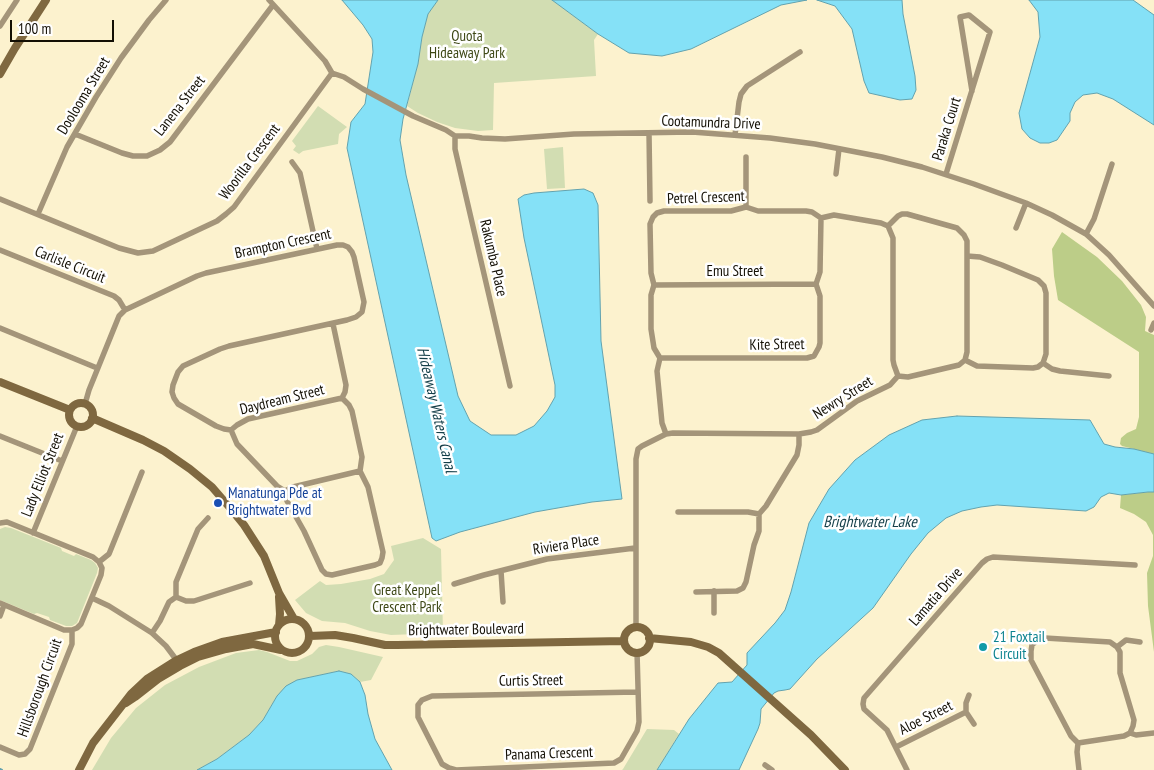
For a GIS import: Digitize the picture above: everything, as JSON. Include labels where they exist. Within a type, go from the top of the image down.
[{"type":"street","points":[[0,26],[17,0]]},
{"type":"street","points":[[0,74],[46,0]]},
{"type":"street","name":"Doolooma Street","points":[[38,214],[67,148],[96,97],[148,20],[166,0]]},
{"type":"street","name":"Lanena Street","points":[[74,134],[122,154],[147,156],[160,150],[170,142],[271,2]]},
{"type":"street","name":"Cootamundra Drive","points":[[271,2],[325,61],[332,73],[344,77],[413,116],[446,130],[455,136],[505,139],[574,134],[692,132],[788,140],[882,157],[946,174],[1002,193],[1052,215],[1086,234],[1109,255],[1154,306]]},
{"type":"street","name":"Paraka Court","points":[[946,174],[972,91],[990,32],[970,15],[960,17],[972,91]]},
{"type":"street","points":[[735,135],[739,102],[741,94],[747,86],[800,52]]},
{"type":"street","name":"Woorilla Crescent","points":[[0,199],[119,248],[138,253],[152,250],[217,221],[234,207],[332,73]]},
{"type":"street","points":[[649,133],[650,201]]},
{"type":"street","name":"Rakumba Place","points":[[455,136],[455,149],[510,386]]},
{"type":"street","points":[[836,174],[839,148]]},
{"type":"street","points":[[746,158],[746,207]]},
{"type":"street","points":[[292,162],[300,173],[317,249]]},
{"type":"street","points":[[1086,234],[1094,218],[1112,164]]},
{"type":"street","points":[[1016,228],[1026,203]]},
{"type":"street","name":"Petrel Crescent","points":[[666,434],[662,423],[657,371],[660,358],[654,348],[651,329],[651,295],[654,285],[651,272],[650,224],[657,213],[664,211],[731,211],[746,207],[758,211],[806,211],[812,212],[821,218],[834,215],[888,226]]},
{"type":"street","points":[[907,214],[957,228],[964,235],[967,241],[967,352],[965,360],[959,366],[908,377],[898,376],[894,365],[893,238],[888,226],[898,216],[907,214]]},
{"type":"street","name":"Kite Street","points":[[660,358],[808,358],[814,356],[820,342],[820,296],[816,284],[820,272],[821,218]]},
{"type":"street","name":"Brampton Crescent","points":[[125,310],[197,276],[337,244],[348,247],[354,257],[364,302],[362,312],[356,317],[333,324],[229,346],[183,366],[178,372],[172,392],[178,404],[216,426],[231,430]]},
{"type":"street","name":"Carlisle Circuit","points":[[0,250],[114,296],[125,310]]},
{"type":"street","points":[[965,360],[977,366],[1033,368],[1043,363],[1046,354],[1046,293],[1044,286],[1038,280],[1002,265],[980,257],[967,256]]},
{"type":"street","name":"Emu Street","points":[[654,285],[816,284]]},
{"type":"street","points":[[85,404],[88,390],[119,316],[125,310]]},
{"type":"street","points":[[1151,330],[1154,323]]},
{"type":"street","points":[[231,430],[237,444],[277,486],[285,491],[287,501],[304,530],[322,570],[326,574],[332,575],[380,563],[383,552],[368,487],[360,471],[362,457],[352,411],[350,405],[342,398],[346,385],[333,324]]},
{"type":"street","points":[[0,328],[97,368]]},
{"type":"street","points":[[1043,363],[1052,369],[1060,371],[1109,376]]},
{"type":"street","name":"Newry Street","points":[[636,627],[636,454],[638,449],[666,434],[673,433],[799,434],[811,432],[817,430],[857,401],[890,385],[898,376]]},
{"type":"street","points":[[0,382],[70,410]]},
{"type":"street","name":"Daydream Street","points":[[231,430],[248,419],[342,398]]},
{"type":"street","points":[[75,404],[85,404],[92,410],[91,422],[85,426],[77,426],[71,422],[70,410],[75,404]]},
{"type":"street","points":[[92,418],[164,451],[212,487],[236,514],[264,556],[279,593],[294,619]]},
{"type":"street","name":"Lady Elliot Street","points":[[33,533],[77,426]]},
{"type":"street","points":[[696,592],[737,591],[743,588],[759,531],[759,514],[798,455],[799,434]]},
{"type":"street","points":[[0,436],[62,461]]},
{"type":"street","points":[[285,491],[293,487],[360,471]]},
{"type":"street","points":[[99,562],[109,554],[142,472]]},
{"type":"street","points":[[678,512],[748,512],[759,514]]},
{"type":"street","points":[[176,597],[176,582],[198,529],[208,518]]},
{"type":"street","points":[[0,523],[7,522],[94,557],[102,568],[92,598],[81,624],[77,628],[64,630],[2,604],[0,616]]},
{"type":"street","name":"Riviera Place","points":[[454,584],[547,559],[635,548]]},
{"type":"street","name":"Lamatia Drive","points":[[907,770],[896,747],[882,725],[864,709],[864,698],[987,559],[993,557],[1135,565]]},
{"type":"street","points":[[501,570],[503,602]]},
{"type":"street","points":[[176,597],[186,601],[194,601],[250,583]]},
{"type":"street","points":[[714,591],[714,613]]},
{"type":"street","points":[[279,593],[280,614],[275,640],[281,650]]},
{"type":"street","points":[[152,633],[169,602],[176,597]]},
{"type":"street","points":[[92,598],[109,606],[152,633],[166,646],[178,663]]},
{"type":"street","points":[[79,770],[93,743],[131,694],[147,678],[178,663],[194,652],[222,642],[277,628],[284,621],[299,620],[307,626],[309,631],[309,642],[306,647],[297,653],[292,654],[253,644],[226,649],[178,663]]},
{"type":"street","points":[[636,627],[644,629],[649,638],[648,646],[642,652],[630,651],[624,641],[625,634],[636,627]]},
{"type":"street","name":"Hillsborough Circuit","points":[[0,747],[19,755],[25,754],[30,750],[72,644],[72,630]]},
{"type":"street","name":"Brightwater Boulevard","points":[[310,636],[335,635],[385,645],[624,641]]},
{"type":"street","points":[[649,638],[691,642],[708,647],[719,653],[811,735],[845,770]]},
{"type":"street","points":[[1045,638],[1110,642],[1117,647],[1120,656],[1120,674],[1134,720],[1133,726],[1130,733],[1124,736],[1078,743],[1071,736],[1031,660],[1030,651],[1032,645],[1037,640],[1045,638]]},
{"type":"street","points":[[1117,647],[1126,640],[1140,642]]},
{"type":"street","name":"Panama Crescent","points":[[425,698],[418,705],[418,717],[442,764],[448,768],[456,770],[614,764],[622,759],[637,731],[639,722],[637,652]]},
{"type":"street","name":"Curtis Street","points":[[425,698],[432,696],[637,692]]},
{"type":"street","points":[[969,695],[966,703],[966,712],[974,724]]},
{"type":"street","name":"Aloe Street","points":[[896,747],[966,712]]},
{"type":"street","points":[[1130,733],[1136,735],[1154,733]]},
{"type":"street","points":[[1078,743],[1079,770]]},
{"type":"street","points":[[765,765],[772,770]]},
{"type":"green space","name":"Quota Hideaway Park","points":[[438,0],[552,0],[598,34],[594,40],[596,76],[494,83],[493,130],[478,131],[455,128],[418,113],[407,106],[428,14]]},
{"type":"green space","points":[[318,106],[347,127],[339,134],[338,144],[303,151],[299,154],[293,150],[296,146],[292,141]]},
{"type":"green space","points":[[563,147],[565,188],[547,189],[544,149]]},
{"type":"green space","points":[[1062,232],[1097,257],[1122,281],[1141,305],[1146,317],[1145,331],[1154,335],[1154,454],[1120,444],[1121,438],[1136,429],[1139,417],[1139,352],[1058,300],[1052,249]]},
{"type":"green space","points":[[1154,492],[1154,652],[1148,606],[1147,573],[1153,556],[1153,535],[1146,522],[1120,508],[1121,495]]},
{"type":"green space","points":[[5,527],[95,563],[98,568],[97,573],[77,623],[72,626],[66,626],[50,620],[49,617],[37,613],[34,614],[0,600],[0,529]]},
{"type":"green space","name":"Great Keppel Crescent Park","points":[[423,538],[441,549],[443,633],[391,635],[345,623],[322,621],[306,613],[295,600],[320,581],[326,585],[341,584],[370,579],[384,574],[394,560],[391,546]]},
{"type":"green space","points":[[326,645],[383,657],[371,680],[360,682],[351,674],[339,671],[297,680],[277,696],[263,720],[249,735],[217,759],[197,770],[92,770],[111,738],[136,708],[165,685],[199,667],[236,653],[259,650],[290,661],[297,661],[312,654],[319,647]]},
{"type":"green space","points":[[647,729],[674,730],[679,734],[657,770],[622,770],[623,769]]},
{"type":"water","name":"Hideaway Waters Canal","points":[[342,0],[438,0],[428,14],[418,64],[403,119],[400,140],[406,175],[458,396],[470,421],[491,435],[516,435],[534,426],[547,411],[555,397],[555,385],[524,238],[518,199],[524,195],[534,193],[584,189],[593,193],[598,205],[601,341],[622,499],[535,512],[460,532],[436,541],[432,538],[347,148],[351,122],[365,104],[373,52],[372,39]]},
{"type":"water","points":[[552,0],[807,0],[781,5],[691,49],[662,56],[629,53],[598,34]]},
{"type":"water","points":[[817,0],[902,0],[915,76],[916,90],[912,99],[900,100],[869,93],[864,81],[852,29],[835,6]]},
{"type":"water","points":[[1029,0],[1133,0],[1154,15],[1154,125],[1113,99],[1097,93],[1083,95],[1075,102],[1070,113],[1070,121],[1057,140],[1049,143],[1040,143],[1030,138],[1022,129],[1019,113],[1040,37],[1038,12]]},
{"type":"water","name":"Brightwater Lake","points":[[957,416],[1090,420],[1104,444],[1154,454],[1154,492],[1121,495],[1109,493],[1101,497],[1094,507],[1086,511],[997,505],[962,511],[946,518],[928,533],[873,608],[817,659],[790,689],[774,693],[761,709],[758,729],[739,770],[657,770],[689,719],[718,683],[732,682],[747,665],[747,653],[785,610],[809,523],[829,489],[855,460],[889,435],[922,420]]},
{"type":"water","points":[[339,671],[351,674],[360,682],[365,695],[375,739],[392,770],[197,770],[217,759],[249,735],[263,720],[277,696],[286,686],[297,680]]},
{"type":"place","name":"Manatunga Pde at Brightwater Bvd","points":[[218,503]]},
{"type":"place","name":"21 Foxtail Circuit","points":[[983,647]]}]
